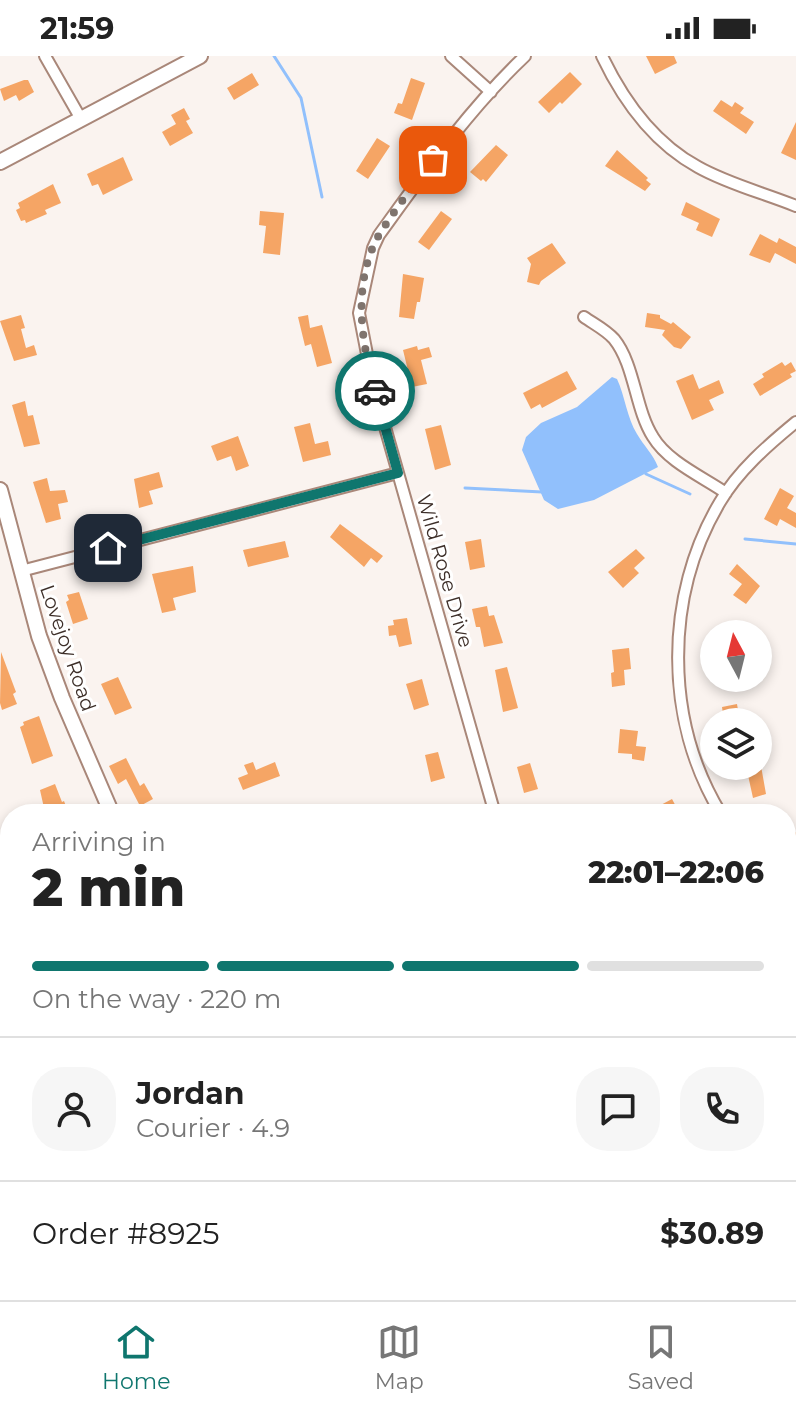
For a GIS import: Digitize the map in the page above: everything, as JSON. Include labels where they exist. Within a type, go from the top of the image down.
[{"type":"main road","points":[[0,162],[200,56]]},
{"type":"main road","name":"Lovejoy Road","points":[[0,490],[39,636],[108,804]]},
{"type":"street","points":[[45,56],[81,119]]},
{"type":"street","points":[[451,56],[491,92]]},
{"type":"street","name":"Wild Rose Drive","points":[[492,804],[373,385],[359,313],[373,248],[379,235],[433,160],[525,56]]},
{"type":"street","points":[[602,56],[610,74],[643,122],[679,154],[717,176],[796,206]]},
{"type":"street","points":[[584,317],[615,340],[654,441],[666,453],[726,493]]},
{"type":"street","points":[[716,804],[700,774],[688,735],[679,687],[678,647],[682,606],[697,551],[726,493],[737,478],[796,422]]},
{"type":"street","points":[[21,571],[398,473]]},
{"type":"water","points":[[612,377],[617,379],[634,428],[658,467],[594,500],[558,509],[544,500],[522,450],[526,437],[541,423],[577,407]]},
{"type":"building","points":[[646,56],[674,56],[677,63],[655,74]]},
{"type":"building","points":[[570,72],[582,84],[549,113],[538,102]]},
{"type":"building","points":[[252,73],[259,85],[234,100],[227,88]]},
{"type":"building","points":[[411,78],[425,83],[412,120],[394,113],[398,103],[402,104]]},
{"type":"building","points":[[28,80],[34,92],[19,101],[16,95],[4,101],[0,89]]},
{"type":"building","points":[[721,100],[732,107],[735,102],[744,108],[740,113],[754,122],[746,134],[713,111]]},
{"type":"building","points":[[184,108],[190,119],[186,121],[193,133],[170,146],[162,132],[176,124],[171,115]]},
{"type":"building","points":[[796,122],[796,160],[781,153]]},
{"type":"building","points":[[377,138],[390,146],[368,179],[356,171]]},
{"type":"building","points":[[496,145],[508,155],[486,182],[481,181],[470,172]]},
{"type":"building","points":[[617,150],[648,178],[646,180],[651,184],[645,191],[605,166]]},
{"type":"building","points":[[123,157],[133,180],[103,195],[98,184],[92,186],[87,174]]},
{"type":"building","points":[[53,184],[61,203],[45,210],[47,214],[26,223],[25,220],[21,221],[16,210],[20,208],[18,203]]},
{"type":"building","points":[[686,202],[720,219],[712,237],[696,230],[699,223],[681,215]]},
{"type":"building","points":[[260,211],[284,213],[280,255],[263,253],[266,226],[259,225]]},
{"type":"building","points":[[441,211],[452,219],[429,250],[418,242]]},
{"type":"building","points":[[760,234],[777,243],[779,238],[796,247],[796,264],[775,253],[770,263],[749,255]]},
{"type":"building","points":[[552,243],[566,263],[539,285],[527,282],[531,264],[527,258]]},
{"type":"building","points":[[403,274],[424,278],[414,319],[399,317]]},
{"type":"building","points":[[647,313],[660,315],[671,324],[673,322],[691,337],[681,349],[674,347],[662,335],[665,330],[645,327]]},
{"type":"building","points":[[21,315],[26,348],[34,345],[37,355],[14,361],[0,321]]},
{"type":"building","points":[[308,315],[310,328],[322,325],[332,363],[317,367],[311,344],[305,346],[298,317]]},
{"type":"building","points":[[417,346],[418,350],[429,347],[432,357],[421,360],[427,384],[412,387],[403,350]]},
{"type":"building","points":[[782,362],[785,366],[791,362],[796,371],[790,374],[792,377],[760,396],[753,384],[764,377],[762,374]]},
{"type":"building","points":[[567,371],[577,389],[542,408],[540,404],[531,409],[523,393]]},
{"type":"building","points":[[693,374],[699,389],[719,380],[724,393],[709,400],[714,410],[692,420],[676,381]]},
{"type":"building","points":[[25,401],[28,416],[33,415],[40,444],[24,447],[12,405]]},
{"type":"building","points":[[310,423],[315,444],[328,441],[331,455],[303,462],[294,427]]},
{"type":"building","points":[[441,425],[451,465],[435,470],[425,429]]},
{"type":"building","points":[[238,436],[249,466],[236,471],[231,456],[217,461],[211,446]]},
{"type":"building","points":[[159,472],[163,487],[149,491],[153,504],[139,508],[134,479]]},
{"type":"building","points":[[47,478],[50,491],[65,490],[68,502],[58,504],[61,519],[46,523],[33,482]]},
{"type":"building","points":[[780,488],[794,496],[787,508],[796,513],[796,528],[780,519],[777,526],[764,519]]},
{"type":"building","points":[[340,524],[383,556],[377,563],[371,558],[364,567],[330,537]]},
{"type":"building","points":[[481,539],[485,567],[470,570],[465,542]]},
{"type":"building","points":[[285,541],[289,557],[248,567],[243,550]]},
{"type":"building","points":[[636,549],[645,558],[634,568],[639,573],[623,588],[608,572]]},
{"type":"building","points":[[737,564],[760,586],[746,604],[733,595],[742,584],[729,574]]},
{"type":"building","points":[[193,566],[196,592],[173,598],[176,610],[162,613],[152,574]]},
{"type":"building","points":[[79,592],[88,619],[73,624],[67,595]]},
{"type":"building","points":[[487,606],[489,616],[494,615],[503,643],[484,647],[472,609]]},
{"type":"building","points":[[407,618],[412,644],[399,647],[396,635],[389,636],[388,626],[394,625],[393,620]]},
{"type":"building","points":[[629,648],[631,669],[624,670],[625,685],[612,687],[612,650]]},
{"type":"building","points":[[1,652],[16,692],[13,694],[17,704],[2,710],[0,703]]},
{"type":"building","points":[[507,667],[518,708],[503,712],[495,670]]},
{"type":"building","points":[[118,677],[132,708],[115,715],[101,684]]},
{"type":"building","points":[[422,679],[429,705],[414,710],[406,684]]},
{"type":"building","points":[[39,716],[53,756],[32,764],[20,727],[24,725],[23,722]]},
{"type":"building","points":[[620,729],[638,731],[636,746],[646,747],[644,761],[632,759],[632,754],[618,753]]},
{"type":"building","points":[[438,752],[445,778],[431,782],[425,755]]},
{"type":"building","points":[[126,758],[140,786],[144,783],[153,799],[139,804],[126,779],[118,784],[109,766]]},
{"type":"building","points":[[253,762],[256,770],[275,762],[280,776],[243,790],[238,778],[248,774],[244,765]]},
{"type":"building","points":[[530,763],[538,789],[524,793],[517,767]]},
{"type":"building","points":[[749,780],[764,780],[766,794],[753,798]]},
{"type":"building","points":[[55,784],[65,804],[43,804],[40,790]]},
{"type":"waterway","points":[[274,56],[301,98],[322,197]]},
{"type":"waterway","points":[[646,474],[690,494]]},
{"type":"waterway","points":[[465,488],[542,492]]},
{"type":"waterway","points":[[745,539],[796,544]]},
{"type":"way so far","points":[[375,391],[359,313],[368,267],[379,235],[433,160]]},
{"type":"route","points":[[108,548],[398,473],[375,391]]}]
